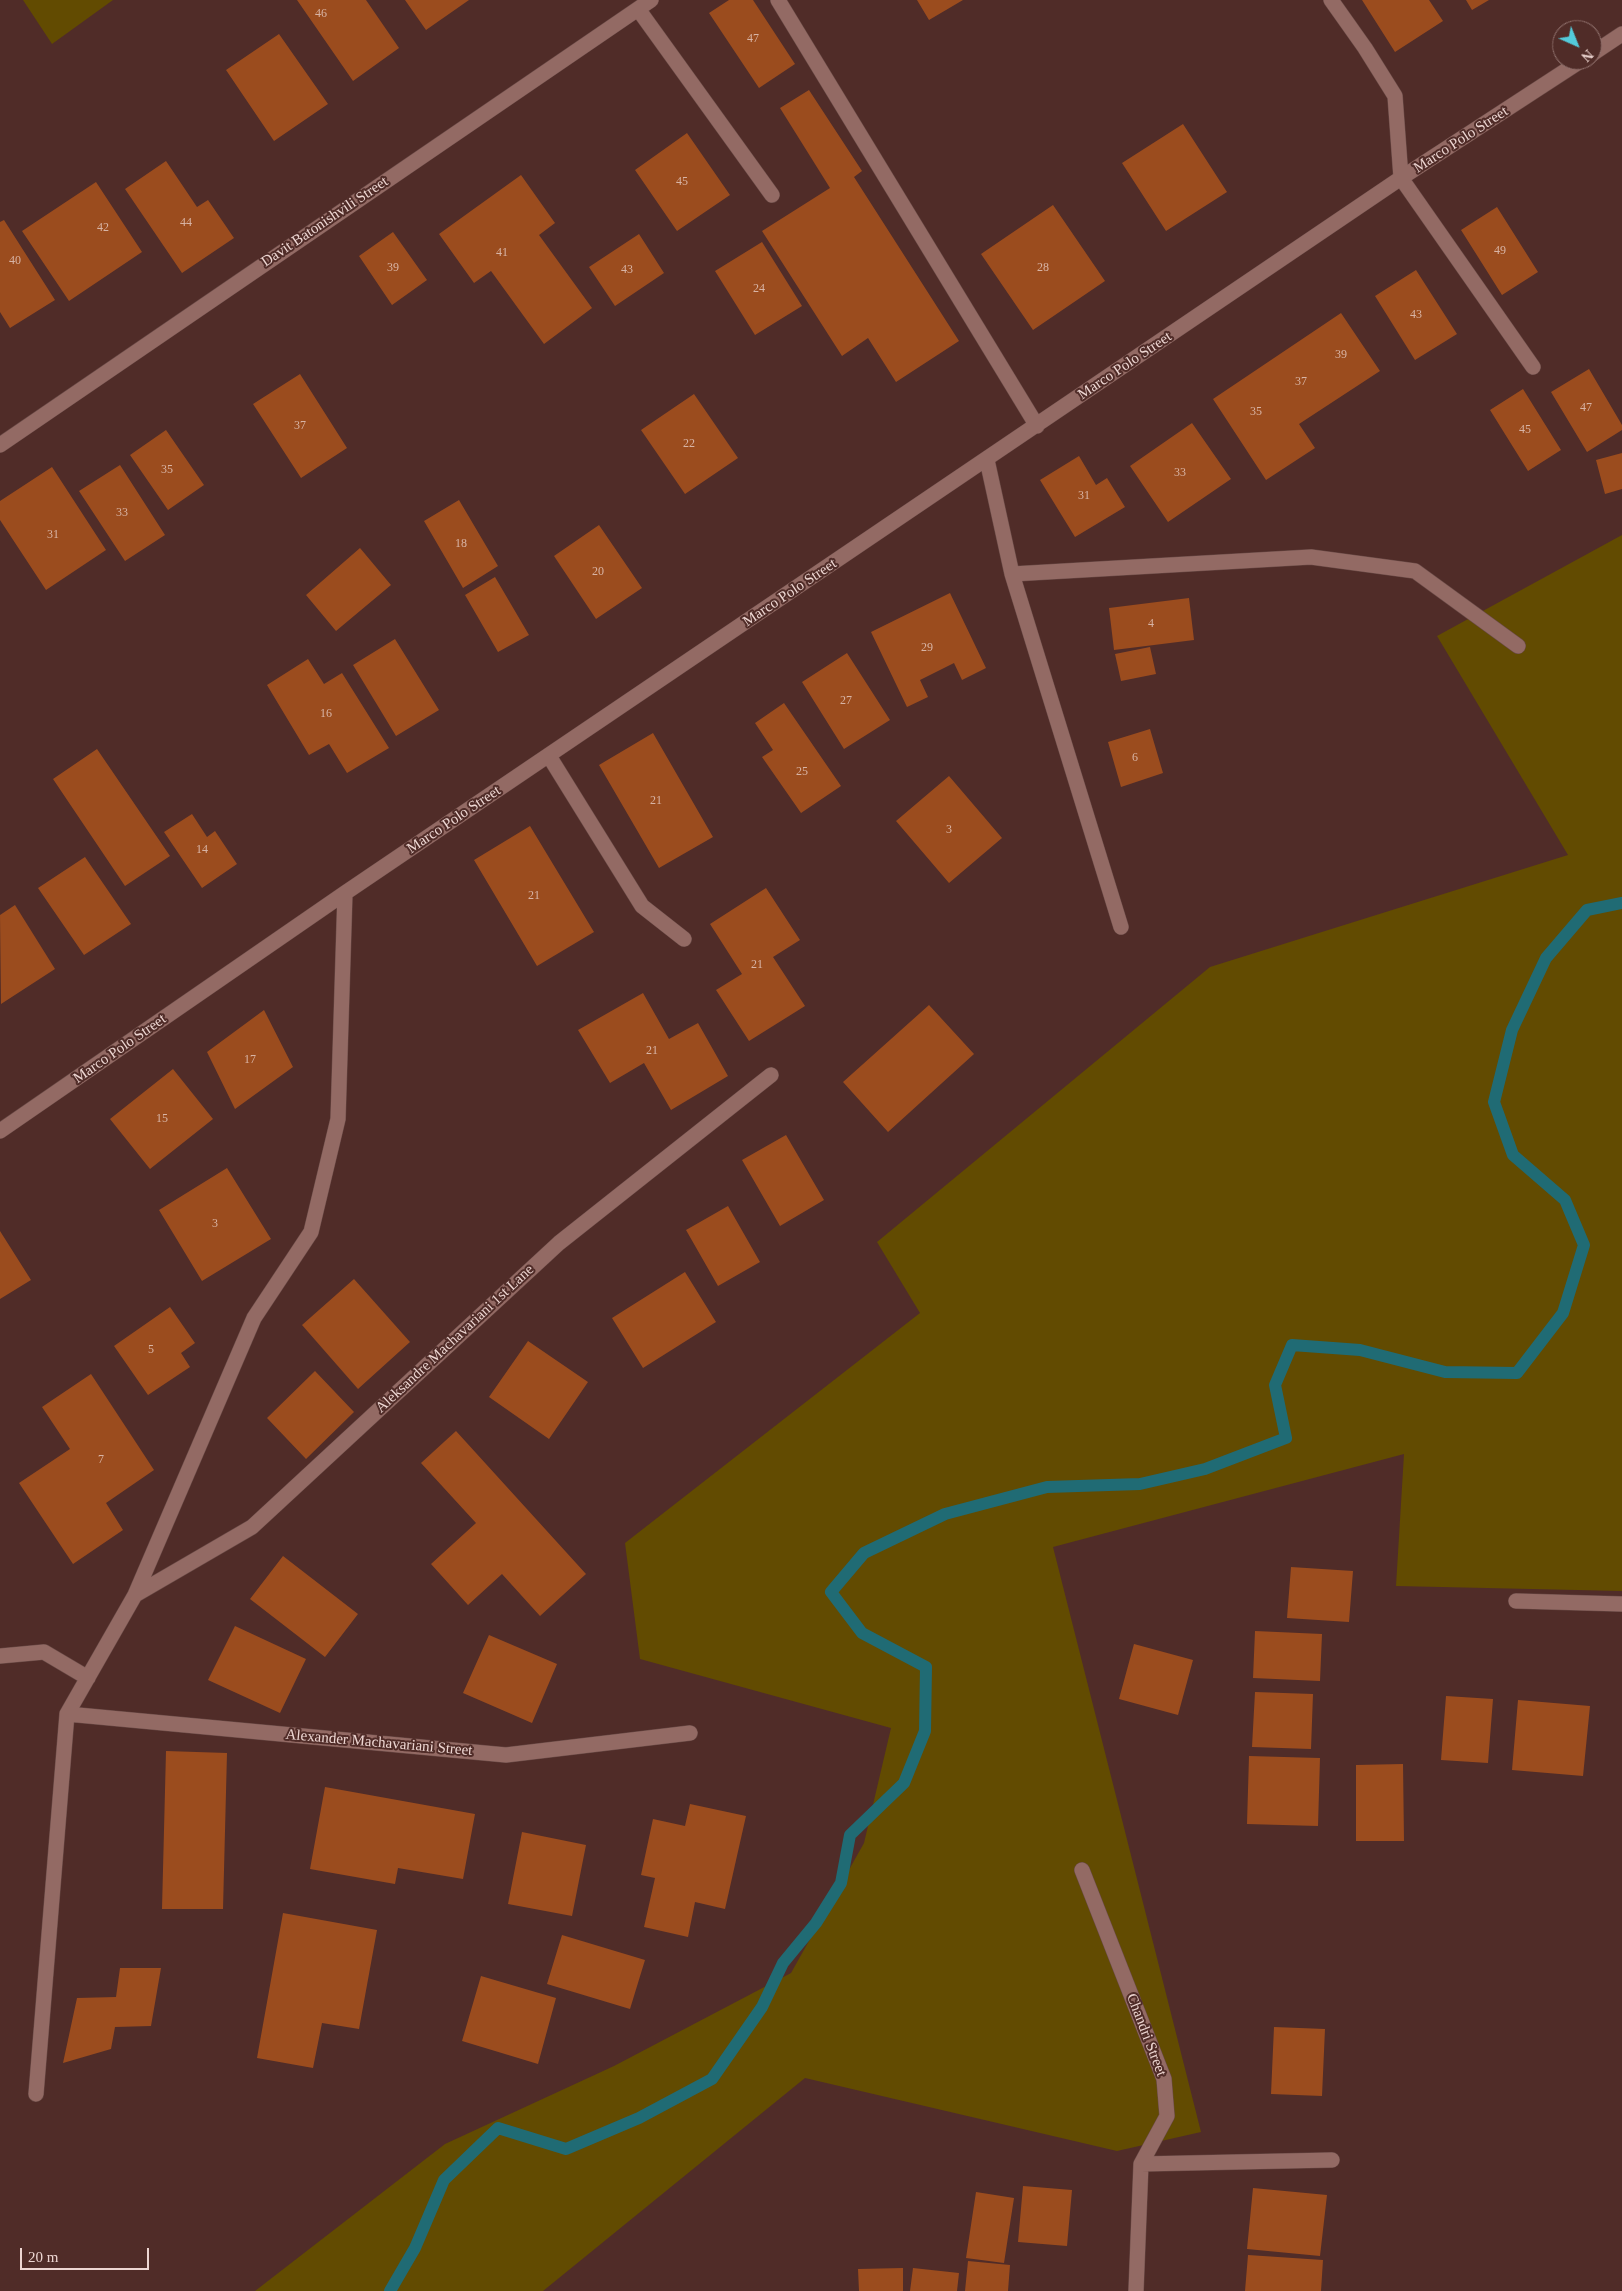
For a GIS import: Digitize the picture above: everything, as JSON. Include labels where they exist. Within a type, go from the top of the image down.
[{"type":"street","name":"Davit Batonishvili Street","points":[[0,445],[651,0]]},
{"type":"street","points":[[778,0],[1037,426]]},
{"type":"street","points":[[1331,0],[1365,48],[1395,96],[1401,178],[1532,367]]},
{"type":"street","points":[[638,9],[772,195]]},
{"type":"street","points":[[1602,47],[1622,34]]},
{"type":"street","name":"Marco Polo Street","points":[[0,1131],[345,894],[1401,178],[1567,70]]},
{"type":"street","points":[[987,460],[1012,574],[1121,927]]},
{"type":"street","points":[[1012,574],[1311,557],[1415,571],[1518,646]]},
{"type":"street","points":[[549,756],[642,906],[684,939]]},
{"type":"street","points":[[36,2094],[67,1714],[135,1595],[254,1318],[311,1232],[338,1119],[345,894]]},
{"type":"street","name":"Aleksandre Machavariani 1st Lane","points":[[135,1595],[252,1527],[559,1243],[771,1075]]},
{"type":"street","points":[[1516,1601],[1622,1604]]},
{"type":"street","points":[[0,1656],[44,1652],[88,1678]]},
{"type":"street","name":"Alexander Machavariani Street","points":[[67,1714],[506,1755],[690,1733]]},
{"type":"street","name":"Chandri Street","points":[[1082,1870],[1164,2079],[1167,2116],[1141,2164],[1136,2291]]},
{"type":"street","points":[[1141,2164],[1332,2160]]},
{"type":"shaded area","points":[[23,0],[113,0],[52,44]]},
{"type":"shaded area","points":[[1622,535],[1622,1591],[1396,1586],[1404,1454],[1053,1547],[1201,2132],[1117,2151],[805,2078],[543,2291],[255,2291],[445,2144],[614,2066],[791,1973],[864,1843],[891,1728],[640,1659],[625,1543],[920,1313],[877,1242],[1210,967],[1568,855],[1437,636]]},
{"type":"building","points":[[297,0],[366,0],[399,48],[353,81]]},
{"type":"building","points":[[405,0],[469,0],[426,30]]},
{"type":"building","points":[[729,0],[753,0],[795,64],[759,88],[709,13]]},
{"type":"building","points":[[917,0],[963,0],[929,20]]},
{"type":"building","points":[[1362,0],[1429,0],[1443,21],[1395,52]]},
{"type":"building","points":[[1466,0],[1489,0],[1472,10]]},
{"type":"building","points":[[279,34],[328,104],[274,141],[226,70]]},
{"type":"building","points":[[809,90],[862,171],[854,177],[959,341],[896,382],[868,338],[842,356],[762,231],[830,188],[780,108]]},
{"type":"building","points":[[1183,124],[1227,192],[1166,231],[1122,163]]},
{"type":"building","points":[[687,133],[730,195],[677,231],[635,170]]},
{"type":"building","points":[[166,161],[197,207],[208,200],[234,238],[182,273],[125,189]]},
{"type":"building","points":[[521,175],[555,223],[539,235],[592,308],[544,344],[491,271],[474,283],[439,234]]},
{"type":"building","points":[[96,182],[142,252],[69,301],[22,231]]},
{"type":"building","points":[[1053,205],[1105,281],[1033,330],[981,254]]},
{"type":"building","points":[[1497,207],[1538,272],[1502,295],[1461,230]]},
{"type":"building","points":[[4,220],[55,300],[10,328],[0,312],[0,222]]},
{"type":"building","points":[[393,232],[427,280],[392,305],[359,256]]},
{"type":"building","points":[[639,234],[664,273],[615,306],[589,267]]},
{"type":"building","points":[[762,242],[802,306],[755,335],[715,271]]},
{"type":"building","points":[[1416,270],[1457,334],[1415,360],[1375,296]]},
{"type":"building","points":[[1341,313],[1380,371],[1299,424],[1315,448],[1266,480],[1213,399]]},
{"type":"building","points":[[1589,369],[1622,425],[1622,430],[1587,452],[1551,392]]},
{"type":"building","points":[[300,374],[347,448],[301,478],[253,404]]},
{"type":"building","points":[[1523,389],[1561,450],[1528,471],[1490,410]]},
{"type":"building","points":[[694,394],[738,458],[685,494],[641,430]]},
{"type":"building","points":[[1192,423],[1231,479],[1168,522],[1130,466]]},
{"type":"building","points":[[166,430],[204,485],[168,510],[130,455]]},
{"type":"building","points":[[1622,453],[1622,489],[1605,494],[1596,460]]},
{"type":"building","points":[[1079,456],[1096,485],[1107,478],[1125,507],[1075,537],[1040,480]]},
{"type":"building","points":[[120,465],[165,535],[125,561],[79,491]]},
{"type":"building","points":[[52,467],[106,550],[46,590],[0,520],[0,501]]},
{"type":"building","points":[[459,500],[498,566],[463,588],[424,521]]},
{"type":"building","points":[[599,525],[642,588],[596,619],[554,556]]},
{"type":"building","points":[[360,548],[391,585],[336,631],[306,595]]},
{"type":"building","points":[[495,577],[529,635],[498,652],[465,595]]},
{"type":"building","points":[[950,593],[986,668],[962,680],[954,663],[920,680],[928,697],[907,707],[871,632]]},
{"type":"building","points":[[1189,598],[1194,640],[1114,650],[1109,608]]},
{"type":"building","points":[[395,639],[439,710],[396,736],[353,665]]},
{"type":"building","points":[[1150,647],[1156,674],[1121,681],[1115,654]]},
{"type":"building","points":[[847,653],[890,720],[844,749],[802,682]]},
{"type":"building","points":[[308,659],[324,684],[342,673],[389,748],[347,773],[329,744],[309,755],[267,685]]},
{"type":"building","points":[[784,703],[841,786],[801,813],[762,757],[773,750],[755,723]]},
{"type":"building","points":[[1150,729],[1163,773],[1121,787],[1108,742]]},
{"type":"building","points":[[653,733],[713,837],[659,868],[599,765]]},
{"type":"building","points":[[97,749],[170,856],[125,886],[53,779]]},
{"type":"building","points":[[949,776],[1002,838],[949,883],[896,821]]},
{"type":"building","points":[[192,814],[207,837],[215,831],[237,864],[202,888],[164,832]]},
{"type":"building","points":[[530,826],[594,932],[537,966],[474,860]]},
{"type":"building","points":[[85,857],[131,924],[84,955],[38,888]]},
{"type":"building","points":[[766,888],[800,940],[773,957],[805,1006],[749,1041],[716,990],[742,974],[710,924]]},
{"type":"building","points":[[15,905],[55,969],[1,1004],[0,915]]},
{"type":"building","points":[[643,993],[669,1039],[698,1023],[728,1076],[671,1110],[644,1063],[610,1083],[578,1030]]},
{"type":"building","points":[[929,1005],[974,1054],[888,1132],[843,1082]]},
{"type":"building","points":[[264,1010],[293,1067],[235,1109],[207,1052]]},
{"type":"building","points":[[173,1069],[213,1119],[150,1169],[110,1119]]},
{"type":"building","points":[[786,1135],[824,1200],[780,1226],[742,1160]]},
{"type":"building","points":[[227,1168],[271,1239],[202,1281],[159,1210]]},
{"type":"building","points":[[728,1206],[760,1262],[718,1286],[686,1230]]},
{"type":"building","points":[[0,1231],[31,1280],[0,1299]]},
{"type":"building","points":[[685,1272],[716,1322],[643,1368],[612,1318]]},
{"type":"building","points":[[354,1279],[410,1342],[358,1389],[302,1325]]},
{"type":"building","points":[[170,1307],[195,1343],[181,1353],[190,1367],[148,1395],[114,1346]]},
{"type":"building","points":[[528,1341],[588,1382],[549,1439],[489,1397]]},
{"type":"building","points":[[315,1371],[354,1412],[306,1459],[267,1418]]},
{"type":"building","points":[[91,1374],[154,1470],[106,1503],[123,1530],[73,1564],[19,1483],[70,1449],[42,1407]]},
{"type":"building","points":[[456,1431],[586,1574],[540,1616],[502,1574],[468,1605],[431,1564],[476,1523],[421,1463]]},
{"type":"building","points":[[283,1556],[358,1614],[325,1657],[250,1599]]},
{"type":"building","points":[[1291,1567],[1353,1571],[1349,1622],[1287,1618]]},
{"type":"building","points":[[235,1626],[306,1659],[280,1713],[208,1680]]},
{"type":"building","points":[[1255,1631],[1322,1634],[1320,1681],[1253,1678]]},
{"type":"building","points":[[489,1635],[557,1664],[532,1723],[463,1693]]},
{"type":"building","points":[[1134,1644],[1193,1660],[1178,1715],[1119,1699]]},
{"type":"building","points":[[1255,1692],[1313,1694],[1311,1749],[1252,1747]]},
{"type":"building","points":[[1446,1696],[1493,1699],[1488,1763],[1441,1760]]},
{"type":"building","points":[[1518,1700],[1590,1706],[1583,1776],[1512,1770]]},
{"type":"building","points":[[166,1751],[227,1753],[223,1909],[162,1909]]},
{"type":"building","points":[[1249,1756],[1320,1758],[1318,1826],[1247,1824]]},
{"type":"building","points":[[1403,1764],[1404,1841],[1356,1841],[1356,1765]]},
{"type":"building","points":[[325,1787],[475,1814],[463,1879],[398,1868],[395,1884],[310,1869]]},
{"type":"building","points":[[690,1804],[746,1816],[725,1909],[695,1902],[688,1937],[644,1927],[655,1878],[641,1875],[653,1819],[685,1826]]},
{"type":"building","points":[[522,1832],[586,1845],[572,1916],[508,1904]]},
{"type":"building","points":[[283,1913],[377,1930],[359,2029],[322,2023],[313,2068],[257,2058]]},
{"type":"building","points":[[562,1935],[645,1960],[630,2009],[547,1984]]},
{"type":"building","points":[[120,1968],[161,1968],[151,2026],[115,2027],[111,2049],[63,2063],[77,1998],[116,1997]]},
{"type":"building","points":[[481,1976],[556,1998],[538,2064],[462,2041]]},
{"type":"building","points":[[1274,2027],[1325,2029],[1322,2096],[1271,2094]]},
{"type":"building","points":[[1023,2186],[1072,2190],[1067,2246],[1018,2242]]},
{"type":"building","points":[[1253,2188],[1327,2195],[1320,2256],[1247,2249]]},
{"type":"building","points":[[976,2192],[1014,2198],[1004,2263],[966,2258]]},
{"type":"building","points":[[1248,2255],[1323,2260],[1321,2291],[1245,2291]]},
{"type":"building","points":[[968,2261],[1010,2265],[1008,2291],[965,2291]]},
{"type":"building","points":[[903,2268],[903,2291],[859,2291],[858,2269]]},
{"type":"building","points":[[913,2268],[959,2273],[957,2291],[910,2291]]},
{"type":"waterway","points":[[390,2291],[415,2248],[444,2180],[498,2128],[566,2149],[639,2118],[712,2079],[762,2007],[783,1963],[816,1923],[841,1883],[850,1835],[904,1783],[925,1731],[926,1667],[862,1633],[831,1592],[864,1553],[945,1514],[1047,1487],[1140,1484],[1205,1469],[1286,1438],[1275,1385],[1292,1345],[1360,1350],[1445,1372],[1517,1373],[1563,1313],[1584,1245],[1565,1200],[1513,1155],[1494,1102],[1512,1030],[1546,958],[1587,910],[1622,903]]}]
